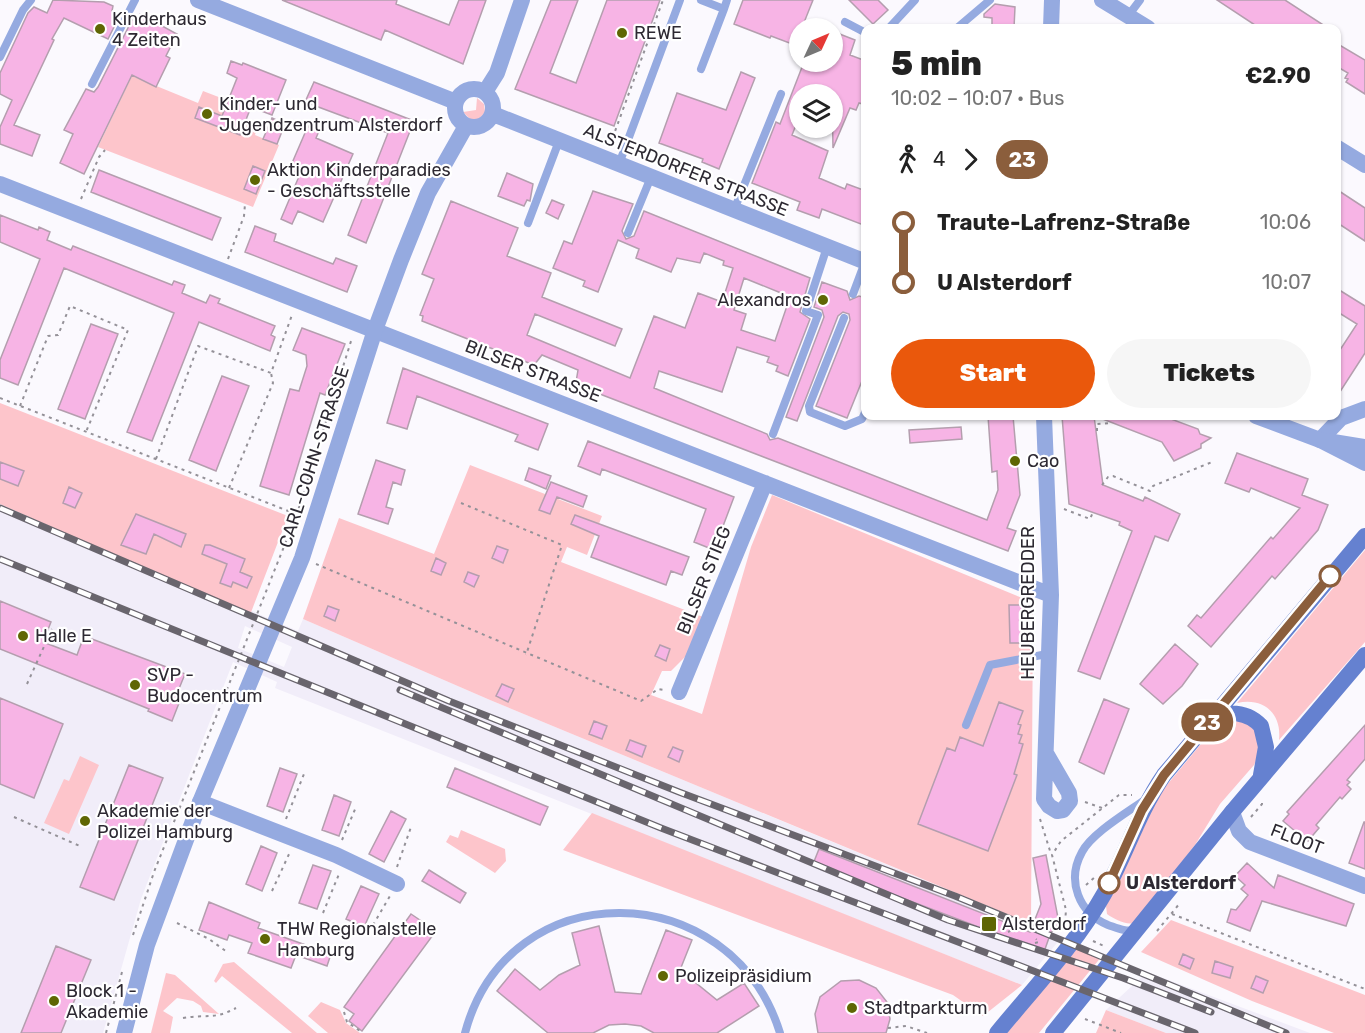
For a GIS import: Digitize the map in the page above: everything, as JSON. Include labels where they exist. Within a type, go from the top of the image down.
[{"type":"main road","points":[[998,1033],[1090,915],[1104,893],[1150,795],[1211,717],[1365,536]]},
{"type":"main road","points":[[1055,1032],[1232,812],[1365,655]]},
{"type":"main road","points":[[1211,717],[1229,712],[1245,714],[1261,726],[1266,747],[1260,779]]},
{"type":"street","points":[[198,0],[456,102]]},
{"type":"street","points":[[485,92],[497,73],[522,0]]},
{"type":"street","points":[[1051,24],[1052,0]]},
{"type":"street","points":[[1102,0],[1141,24]]},
{"type":"street","points":[[470,89],[485,92],[493,103],[493,114],[483,126],[466,126],[456,115],[456,102],[462,93],[470,89]]},
{"type":"street","name":"ALSTERDORFER STRASSE","points":[[493,114],[861,260]]},
{"type":"street","name":"CARL-COHN-STRASSE","points":[[124,1033],[147,945],[200,802],[302,558],[375,330],[428,193],[466,126]]},
{"type":"street","points":[[1341,150],[1365,165]]},
{"type":"street","name":"BILSER STRASSE","points":[[0,184],[1051,595]]},
{"type":"street","points":[[1341,418],[1365,409]]},
{"type":"street","name":"HEUBERGREDDER","points":[[1044,420],[1051,595],[1047,654],[1047,755],[1044,799]]},
{"type":"street","points":[[1267,420],[1320,440],[1365,463]]},
{"type":"street","points":[[1320,440],[1339,420]]},
{"type":"street","points":[[1320,440],[1365,447]]},
{"type":"street","name":"BILSER STIEG","points":[[679,692],[765,483]]},
{"type":"street","points":[[1044,799],[1048,806],[1057,811],[1063,810],[1071,801],[1069,793],[1047,755]]},
{"type":"street","points":[[200,802],[341,857],[394,883]]},
{"type":"street","name":"FLOOT","points":[[1232,812],[1239,831],[1250,842],[1365,886]]},
{"type":"lane","points":[[0,57],[23,10],[31,0]]},
{"type":"lane","points":[[92,84],[135,0]]},
{"type":"lane","points":[[619,164],[680,0]]},
{"type":"lane","points":[[701,0],[725,4],[701,69]]},
{"type":"lane","points":[[893,24],[915,0]]},
{"type":"lane","points":[[962,24],[990,0]]},
{"type":"lane","points":[[1128,16],[1140,0]]},
{"type":"lane","points":[[845,22],[861,30]]},
{"type":"lane","points":[[734,210],[781,94]]},
{"type":"lane","points":[[528,224],[559,141]]},
{"type":"lane","points":[[628,233],[651,177]]},
{"type":"lane","points":[[773,434],[818,315],[806,310],[827,247]]},
{"type":"lane","points":[[853,294],[861,273]]},
{"type":"lane","points":[[844,318],[809,406],[810,412],[845,426],[861,419]]},
{"type":"lane","points":[[966,725],[990,665],[1047,654]]},
{"type":"lane","points":[[1138,929],[1125,931],[1090,915],[1081,904],[1075,882],[1082,851],[1096,837],[1150,795]]},
{"type":"lane","points":[[465,1033],[485,988],[505,962],[529,942],[578,918],[632,912],[678,922],[705,935],[728,952],[760,989],[780,1033]]},
{"type":"path","points":[[612,126],[615,130],[663,0]]},
{"type":"path","points":[[76,213],[99,157],[105,150]]},
{"type":"path","points":[[229,258],[244,216],[245,204]]},
{"type":"path","points":[[229,488],[273,382],[271,373],[297,300]]},
{"type":"path","points":[[20,406],[48,336],[58,335],[70,306],[128,330],[87,432]]},
{"type":"path","points":[[131,939],[154,872],[297,514],[357,323]]},
{"type":"path","points":[[156,459],[198,346],[271,373]]},
{"type":"path","points":[[0,398],[315,521]]},
{"type":"path","points":[[1097,431],[1097,424],[1110,423]]},
{"type":"path","points":[[1102,485],[1108,477],[1113,476],[1150,491],[1153,486],[1212,462]]},
{"type":"path","points":[[1048,502],[1090,519],[1093,512]]},
{"type":"path","points":[[461,503],[562,545],[526,655]]},
{"type":"path","points":[[302,558],[526,655],[641,701],[658,689],[679,692]]},
{"type":"path","points":[[27,684],[52,629]]},
{"type":"path","points":[[275,830],[286,820],[304,774]]},
{"type":"path","points":[[1044,799],[1039,818],[1052,855]]},
{"type":"path","points":[[323,913],[356,807]]},
{"type":"path","points":[[14,817],[82,847]]},
{"type":"path","points":[[373,925],[394,883],[411,827]]},
{"type":"path","points":[[272,891],[297,839]]},
{"type":"path","points":[[1155,908],[1365,989]]},
{"type":"path","points":[[177,923],[209,939],[227,952]]},
{"type":"path","points":[[1084,937],[1113,950]]},
{"type":"path","points":[[106,1033],[123,970]]},
{"type":"path","points":[[183,1018],[203,1015],[216,1018],[236,1008]]},
{"type":"path","points":[[344,1012],[347,1022],[363,1033]]},
{"type":"path","points":[[1082,1018],[1121,1033]]},
{"type":"path","points":[[888,1028],[906,1026],[927,1033]]},
{"type":"shaded area","points":[[132,76],[198,103],[203,91],[229,101],[225,113],[258,125],[255,135],[279,145],[253,207],[98,147]]},
{"type":"shaded area","points":[[477,98],[484,104],[485,112],[479,119],[470,119],[463,112],[476,110]]},
{"type":"shaded area","points":[[0,403],[288,516],[250,615],[0,504]]},
{"type":"shaded area","points":[[470,465],[602,516],[587,555],[567,547],[561,562],[703,617],[688,654],[671,671],[662,671],[651,695],[702,714],[751,547],[772,495],[1027,600],[1033,610],[1031,924],[490,700],[303,619],[339,518],[434,554]]},
{"type":"shaded area","points":[[0,502],[298,631],[303,619],[490,700],[1062,937],[1022,985],[275,688],[277,682],[233,662],[141,899],[103,1033],[0,1033]],"holes":[[[245,626],[292,647],[284,667],[238,648]]]},
{"type":"shaded area","points":[[1365,550],[1365,642],[1279,740],[1277,722],[1269,709],[1255,702],[1237,703]]},
{"type":"shaded area","points":[[1244,720],[1258,734],[1259,755],[1254,765],[1220,804],[1195,845],[1134,923],[1116,920],[1107,914],[1106,906],[1161,792],[1216,726],[1221,722]]},
{"type":"shaded area","points":[[80,756],[99,765],[69,834],[44,823],[64,779],[69,781]]},
{"type":"shaded area","points":[[592,813],[1022,985],[983,1016],[953,995],[563,850]]},
{"type":"shaded area","points":[[461,830],[505,849],[506,861],[495,873],[446,842],[450,835],[458,838]]},
{"type":"shaded area","points":[[1171,920],[1365,995],[1365,1033],[1334,1033],[1252,1001],[1141,952]]},
{"type":"shaded area","points":[[1077,945],[1102,956],[1039,1033],[1007,1033]]},
{"type":"shaded area","points":[[234,962],[317,1033],[292,1033],[222,976],[216,983],[214,981],[223,964]]},
{"type":"shaded area","points":[[1147,972],[1310,1033],[1166,1033],[1106,1010]]},
{"type":"shaded area","points":[[166,973],[175,975],[219,1014],[203,1012],[201,1006],[193,1001],[177,998],[163,1011],[173,1017],[170,1033],[151,1033]]},
{"type":"shaded area","points":[[321,1002],[340,1010],[346,1023],[360,1033],[328,1033],[308,1016]]},
{"type":"shaded area","points":[[1106,1010],[1166,1033],[1096,1033]]},
{"type":"building","points":[[53,0],[104,2],[113,6],[112,11],[120,15],[108,39],[64,18],[52,39],[54,40],[14,125],[40,135],[32,156],[0,144],[0,127],[12,100],[0,94],[0,73],[28,13],[34,7],[47,13]]},
{"type":"building","points":[[282,0],[397,0],[396,4],[449,25],[459,0],[486,0],[463,64],[385,30],[381,40]]},
{"type":"building","points":[[551,0],[578,0],[550,73],[576,83],[607,0],[660,0],[614,126],[515,89]]},
{"type":"building","points":[[743,0],[813,0],[806,18],[789,18],[789,43],[734,24]]},
{"type":"building","points":[[849,0],[878,0],[888,10],[873,24]]},
{"type":"building","points":[[1217,0],[1285,0],[1322,24],[1253,24]]},
{"type":"building","points":[[995,4],[1015,7],[1014,24],[992,24],[992,18],[984,17],[984,14]]},
{"type":"building","points":[[140,14],[177,34],[166,56],[170,58],[156,87],[132,75],[84,174],[60,163],[73,134],[64,130],[86,89],[94,92],[98,87],[132,20],[137,20]]},
{"type":"building","points":[[843,35],[855,40],[850,55],[861,59],[861,104],[859,103],[856,110],[850,108],[843,124],[843,84],[795,84],[800,72],[843,72]]},
{"type":"building","points":[[1341,46],[1365,60],[1365,94],[1346,82],[1348,79],[1345,78],[1348,73],[1341,69]]},
{"type":"building","points":[[231,61],[242,65],[243,63],[286,80],[272,115],[251,107],[240,135],[195,118],[199,107],[222,116],[237,78],[227,73]]},
{"type":"building","points":[[741,72],[755,78],[719,169],[702,162],[703,159],[659,143],[677,93],[726,110]]},
{"type":"building","points":[[314,82],[414,121],[366,243],[348,235],[388,133],[305,102]]},
{"type":"building","points":[[789,101],[789,138],[799,138],[828,151],[819,178],[845,189],[847,184],[861,189],[861,224],[822,209],[819,218],[797,210],[800,202],[752,183],[776,122],[780,124]]},
{"type":"building","points":[[272,118],[285,124],[277,144],[263,139]]},
{"type":"building","points":[[308,126],[319,131],[316,138],[353,154],[323,222],[298,211],[292,224],[281,219],[300,174],[289,170]]},
{"type":"building","name":"Aktion Kinderparadies - Geschäftsstelle","points":[[253,166],[265,171],[256,194],[244,189]]},
{"type":"building","points":[[99,170],[221,218],[212,240],[91,192]]},
{"type":"building","points":[[507,173],[533,184],[530,201],[527,200],[524,206],[498,196]]},
{"type":"building","points":[[593,191],[633,204],[622,231],[626,239],[634,236],[644,211],[810,278],[800,312],[810,319],[788,376],[776,371],[778,366],[767,362],[769,357],[737,347],[722,392],[659,371],[654,388],[767,434],[770,440],[778,438],[987,520],[998,490],[997,471],[992,472],[988,420],[1013,420],[1020,495],[1007,528],[1016,531],[1008,551],[592,391],[576,382],[578,370],[542,355],[534,365],[422,321],[423,316],[420,315],[434,279],[422,274],[451,201],[518,228],[507,256],[551,273],[542,297],[622,329],[615,346],[535,314],[527,335],[630,378],[654,316],[685,328],[698,293],[722,302],[733,268],[723,265],[724,261],[704,253],[700,263],[677,258],[671,272],[636,258],[639,249],[618,240],[598,292],[583,286],[585,281],[553,268],[564,241],[572,244]],"holes":[[[744,278],[781,293],[779,299],[788,303],[775,341],[741,330],[746,314],[734,310]]]},
{"type":"building","points":[[1341,192],[1365,208],[1365,241],[1341,225]]},
{"type":"building","points":[[552,200],[564,205],[558,219],[546,213]]},
{"type":"building","points":[[0,215],[38,230],[39,227],[50,232],[47,240],[71,250],[73,246],[172,285],[174,281],[185,285],[182,293],[206,303],[210,295],[220,299],[218,303],[275,326],[271,335],[275,337],[270,351],[199,322],[152,441],[127,432],[174,313],[64,268],[18,385],[0,378],[0,360],[40,259],[0,242]]},
{"type":"building","points":[[255,226],[276,234],[274,241],[333,264],[336,258],[357,266],[347,292],[245,252]]},
{"type":"building","points":[[822,282],[847,291],[850,300],[861,297],[861,383],[847,418],[816,406],[850,320],[849,314],[843,312],[838,316],[797,421],[786,417],[824,317],[822,310],[814,307]]},
{"type":"building","points":[[1341,291],[1365,306],[1365,353],[1341,390],[1341,348],[1357,324],[1341,314]]},
{"type":"building","points":[[91,324],[118,334],[85,419],[58,409]]},
{"type":"building","points":[[302,328],[345,344],[325,395],[320,393],[289,495],[260,486],[290,389],[299,391],[307,366],[306,355],[293,350]]},
{"type":"building","points":[[403,368],[548,424],[538,450],[515,441],[518,435],[417,396],[407,429],[387,423]]},
{"type":"building","points":[[222,376],[249,386],[216,471],[189,460]]},
{"type":"building","points":[[1062,420],[1095,420],[1103,485],[1143,501],[1145,497],[1180,514],[1168,541],[1155,536],[1100,679],[1078,671],[1132,531],[1119,525],[1120,522],[1069,504]]},
{"type":"building","points":[[1105,420],[1174,420],[1198,429],[1200,434],[1211,438],[1201,444],[1201,448],[1174,461],[1162,442]]},
{"type":"building","points":[[961,427],[962,439],[910,443],[909,430]]},
{"type":"building","points":[[588,441],[734,497],[714,550],[694,542],[706,509],[602,469],[600,475],[578,466]]},
{"type":"building","points":[[1237,453],[1308,479],[1302,495],[1328,505],[1318,530],[1275,579],[1272,576],[1211,647],[1188,626],[1197,615],[1201,618],[1271,537],[1273,539],[1300,508],[1251,488],[1249,492],[1225,483]]},
{"type":"building","points":[[376,460],[405,470],[401,485],[393,482],[386,507],[393,509],[388,524],[358,514]]},
{"type":"building","points":[[0,462],[24,471],[18,486],[0,479]]},
{"type":"building","points":[[529,468],[551,476],[546,489],[525,480]]},
{"type":"building","points":[[551,482],[587,496],[583,507],[557,497],[550,514],[539,510]]},
{"type":"building","points":[[69,487],[82,493],[75,508],[63,503]]},
{"type":"building","points":[[136,514],[186,534],[181,547],[154,534],[146,554],[121,545]]},
{"type":"building","points":[[575,515],[689,557],[682,575],[671,571],[666,585],[591,557],[599,536],[571,524]]},
{"type":"building","points":[[205,545],[245,559],[240,572],[252,577],[247,588],[233,582],[231,587],[220,583],[227,564],[202,554]]},
{"type":"building","points":[[497,546],[508,550],[503,563],[492,558]]},
{"type":"building","points":[[436,558],[446,563],[441,575],[431,571]]},
{"type":"building","points":[[468,572],[479,576],[474,587],[464,582]]},
{"type":"building","name":"SVP - Budocentrum","points":[[0,601],[51,622],[43,642],[77,655],[84,636],[185,674],[176,696],[181,698],[172,721],[148,711],[149,709],[0,649]]},
{"type":"building","points":[[1009,605],[1028,605],[1028,643],[1010,643]]},
{"type":"building","points":[[328,606],[339,610],[335,621],[324,616]]},
{"type":"building","points":[[1175,644],[1198,664],[1182,686],[1163,704],[1140,684]]},
{"type":"building","points":[[660,645],[670,649],[666,661],[655,656]]},
{"type":"building","points":[[502,684],[514,689],[508,702],[496,696]]},
{"type":"building","points":[[0,698],[63,724],[34,798],[0,784]]},
{"type":"building","points":[[1104,699],[1129,709],[1104,774],[1079,762]]},
{"type":"building","points":[[999,702],[1023,711],[1018,724],[1021,725],[1018,734],[1022,735],[1019,743],[1023,744],[1014,774],[1017,775],[988,851],[918,824],[947,748],[955,751],[960,737],[983,746]]},
{"type":"building","points":[[594,721],[607,726],[602,739],[589,734]]},
{"type":"building","points":[[1365,725],[1365,759],[1347,780],[1350,782],[1347,785],[1351,789],[1342,799],[1340,797],[1316,825],[1319,828],[1308,841],[1283,821],[1289,814],[1287,812]]},
{"type":"building","points":[[630,740],[646,746],[642,757],[626,750]]},
{"type":"building","points":[[673,747],[683,751],[679,762],[668,757]]},
{"type":"building","points":[[129,765],[163,778],[114,900],[80,887]]},
{"type":"building","points":[[280,768],[297,774],[283,812],[267,806]]},
{"type":"building","points":[[455,768],[548,807],[540,825],[447,787]]},
{"type":"building","points":[[334,795],[351,802],[339,836],[322,830]]},
{"type":"building","points":[[391,811],[406,819],[384,862],[369,854]]},
{"type":"building","points":[[1365,822],[1365,869],[1349,863]]},
{"type":"building","points":[[261,846],[277,853],[262,891],[246,884]]},
{"type":"building","points":[[819,849],[1030,932],[1041,904],[1033,858],[1046,855],[1058,918],[1061,919],[1058,928],[1051,932],[1044,952],[813,864]]},
{"type":"building","points":[[1247,863],[1274,888],[1278,875],[1354,904],[1346,926],[1262,901],[1250,931],[1227,922],[1231,909],[1236,910],[1248,895],[1241,889],[1245,885],[1235,876]]},
{"type":"building","points":[[313,865],[331,871],[317,909],[299,903]]},
{"type":"building","points":[[429,870],[466,893],[460,903],[422,881]]},
{"type":"building","points":[[361,886],[379,894],[364,927],[346,919]]},
{"type":"building","points":[[209,902],[260,923],[258,928],[331,954],[327,966],[296,955],[291,968],[248,953],[252,943],[229,935],[227,940],[199,930]]},
{"type":"building","points":[[411,914],[436,931],[362,1031],[349,1021],[354,1014],[344,1007]]},
{"type":"building","name":"Polizeipräsidium","points":[[599,926],[615,992],[641,994],[666,930],[692,940],[680,970],[717,1000],[744,983],[759,1006],[717,1033],[654,1033],[641,1026],[625,1024],[609,1025],[593,1033],[548,1033],[497,991],[515,969],[540,990],[559,975],[580,965],[572,933]]},
{"type":"building","name":"Block 1 - Akademie","points":[[56,946],[91,960],[61,1033],[21,1033]]},
{"type":"building","points":[[1183,954],[1194,959],[1190,969],[1179,964]]},
{"type":"building","points":[[1215,961],[1233,967],[1230,978],[1212,973]]},
{"type":"building","points":[[1256,976],[1268,981],[1263,993],[1251,988]]},
{"type":"building","name":"Stadtparkturm","points":[[859,980],[876,988],[887,1002],[890,1019],[886,1033],[818,1033],[815,1014],[820,997],[841,981]]},
{"type":"railway","points":[[0,508],[449,701],[679,792],[955,896],[1286,1033]]},
{"type":"railway","points":[[0,559],[661,828],[1195,1033]]},
{"type":"railway","points":[[400,690],[948,920],[1123,978],[1211,1012]]},
{"type":"bus line","name":"23","points":[[1109,883],[1142,810],[1164,775],[1330,576]]},
{"type":"place","name":"Kinderhaus 4 Zeiten","points":[[100,29]]},
{"type":"place","name":"REWE","points":[[622,33]]},
{"type":"place","name":"Kinder- und Jugendzentrum Alsterdorf","points":[[207,114]]},
{"type":"place","name":"Aktion Kinderparadies - Geschäftsstelle","points":[[255,180]]},
{"type":"place","name":"Alexandros","points":[[823,300]]},
{"type":"place","name":"Cao","points":[[1015,461]]},
{"type":"place","name":"Halle E","points":[[23,636]]},
{"type":"place","name":"SVP - Budocentrum","points":[[135,685]]},
{"type":"place","name":"Akademie der Polizei Hamburg","points":[[85,821]]},
{"type":"place","name":"U Alsterdorf","points":[[1109,883]]},
{"type":"place","name":"Alsterdorf","points":[[989,924]]},
{"type":"place","name":"THW Regionalstelle Hamburg","points":[[265,939]]},
{"type":"place","name":"Polizeipräsidium","points":[[663,976]]},
{"type":"place","name":"Block 1 - Akademie","points":[[54,1001]]},
{"type":"place","name":"Stadtparkturm","points":[[852,1008]]}]
